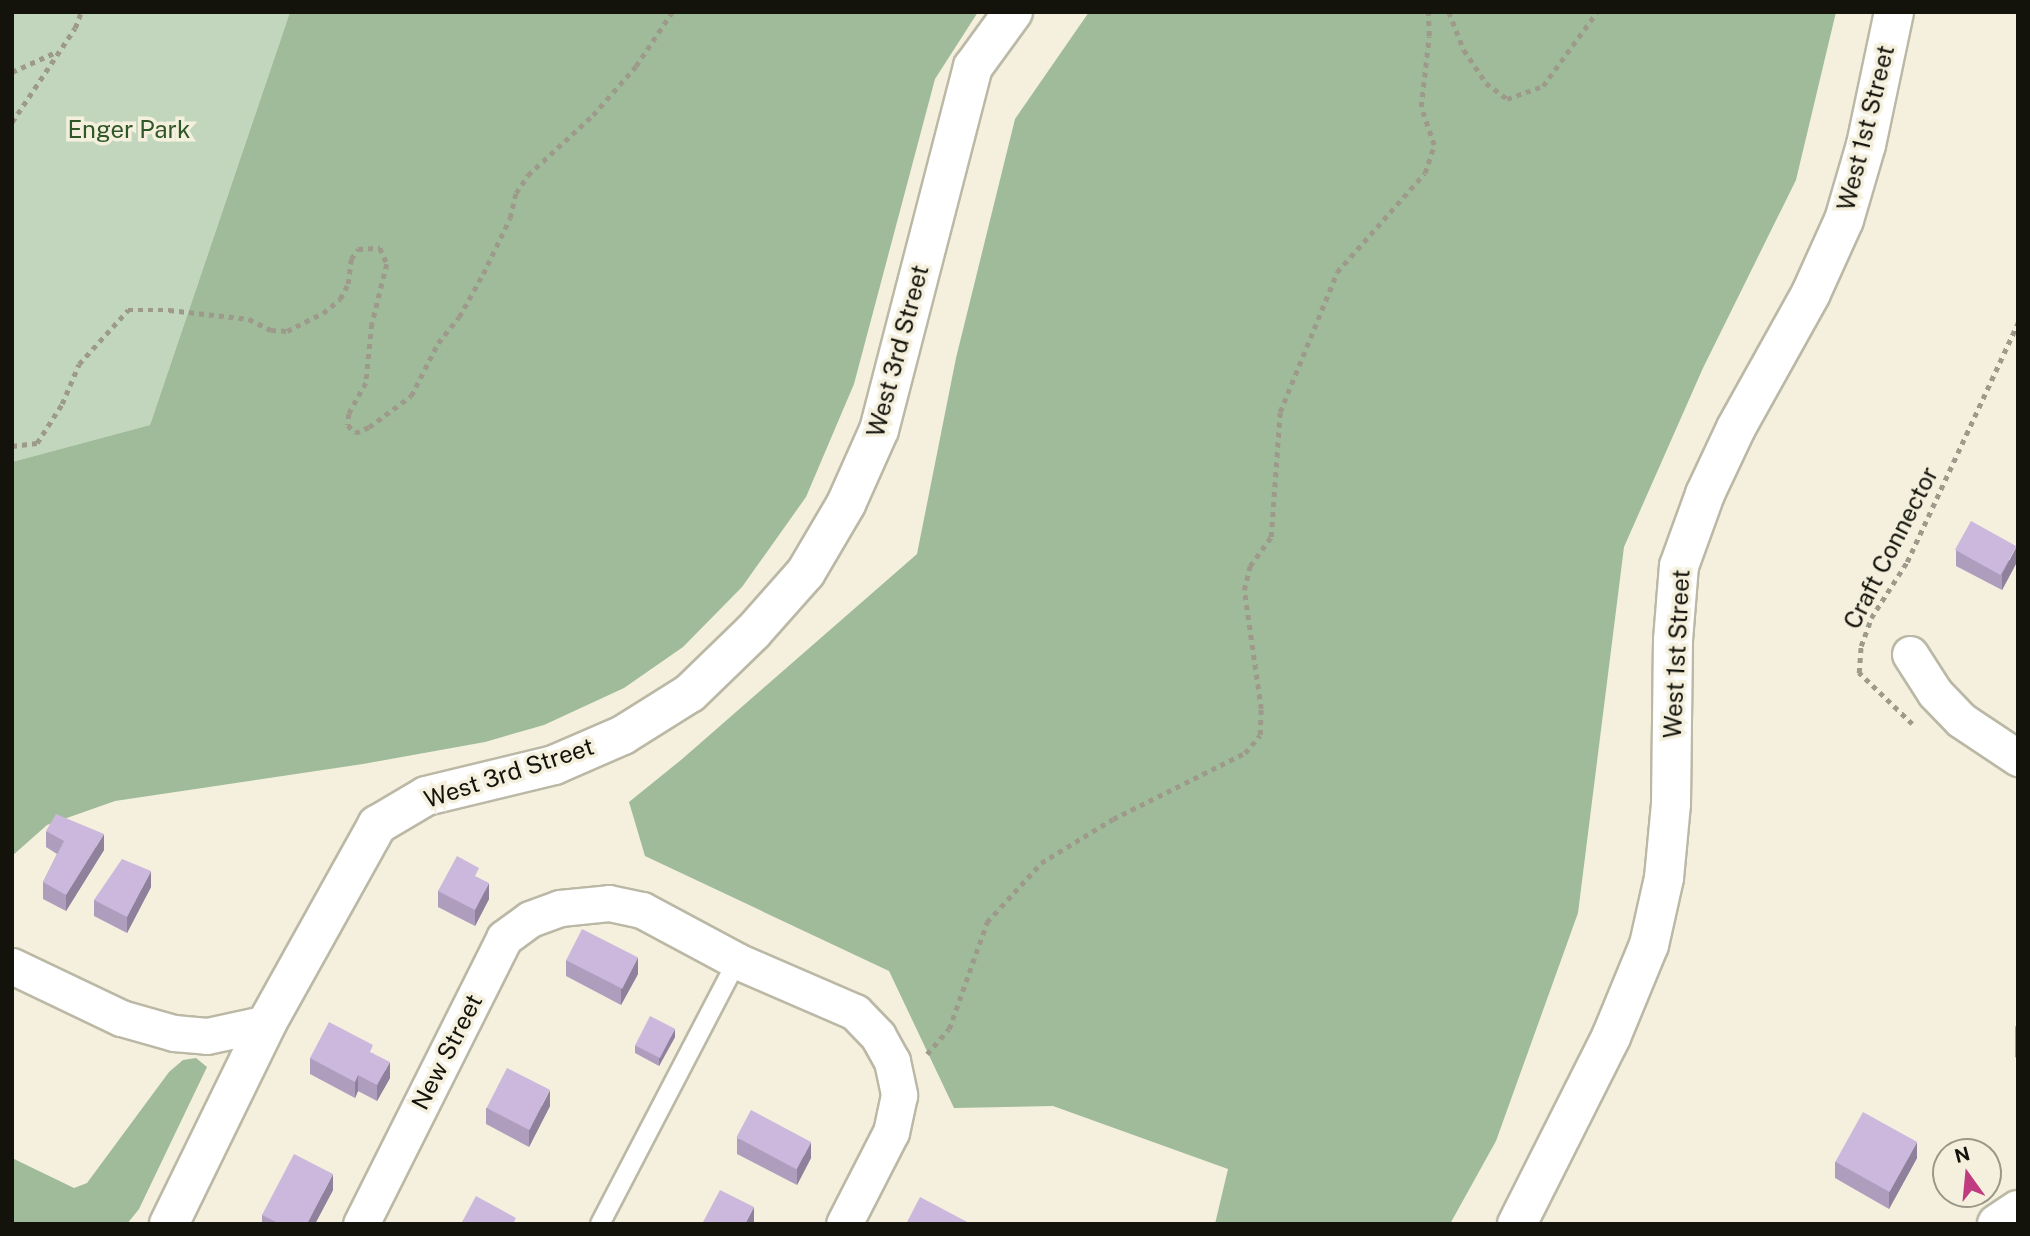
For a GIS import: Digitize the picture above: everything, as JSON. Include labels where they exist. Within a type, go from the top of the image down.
[{"type":"street","name":"West 3rd Street","points":[[169,1224],[267,1023],[377,825],[426,796],[554,765],[623,735],[690,693],[753,632],[806,572],[846,504],[879,430],[973,66],[1013,12]]},
{"type":"street","name":"West 1st Street","points":[[1517,1224],[1611,1037],[1648,945],[1664,878],[1671,804],[1673,640],[1679,566],[1705,494],[1735,428],[1811,293],[1844,220],[1866,145],[1894,12]]},
{"type":"street","points":[[1910,654],[1936,693],[1961,720],[2018,758]]},
{"type":"street","name":"New Street","points":[[361,1224],[504,938],[530,919],[560,908],[609,902],[642,910],[737,961],[855,1012],[878,1036],[892,1061]]},
{"type":"street","points":[[12,966],[121,1018],[174,1033],[207,1036],[267,1023]]},
{"type":"street","points":[[844,1224],[891,1132],[899,1095],[892,1061]]},
{"type":"street","points":[[1997,1224],[2018,1210]]},
{"type":"lane","points":[[600,1224],[737,961]]},
{"type":"path","points":[[12,122],[56,52],[75,28],[81,12]]},
{"type":"path","points":[[12,446],[37,443],[62,404],[79,364],[128,310],[169,310],[249,319],[271,330],[287,331],[323,313],[340,299],[348,284],[351,260],[358,249],[380,248],[387,264],[372,324],[366,383],[349,414],[348,425],[355,433],[369,427],[411,396],[438,343],[459,317],[483,274],[510,218],[516,194],[528,175],[593,115],[636,66],[672,12]]},
{"type":"path","points":[[892,1061],[926,1055],[949,1029],[987,922],[1041,863],[1113,819],[1245,753],[1260,735],[1261,709],[1244,590],[1250,566],[1271,537],[1280,412],[1337,272],[1425,173],[1434,145],[1421,107],[1428,12]]},
{"type":"path","points":[[1449,12],[1471,61],[1486,83],[1507,99],[1543,86],[1598,12]]},
{"type":"path","points":[[12,72],[56,52]]},
{"type":"path","name":"Craft Connector","points":[[1961,720],[1942,734],[1928,734],[1905,720],[1859,673],[1861,646],[1871,618],[1907,562],[2018,323]]},
{"type":"green space","name":"Enger Park","points":[[12,12],[290,12],[150,425],[12,462]]},
{"type":"green space","points":[[290,12],[978,12],[935,79],[854,384],[806,497],[742,587],[683,647],[624,688],[544,725],[485,742],[363,764],[115,801],[47,825],[12,856],[12,462],[150,425]]},
{"type":"green space","points":[[1089,12],[1836,12],[1796,180],[1703,368],[1624,547],[1578,913],[1496,1141],[1450,1224],[1215,1224],[1228,1169],[1053,1106],[954,1108],[889,971],[645,856],[629,802],[681,760],[917,554],[956,358],[1015,119]]},
{"type":"green space","points":[[196,1058],[207,1067],[139,1209],[127,1224],[12,1224],[12,1158],[74,1188],[87,1183],[169,1072],[183,1060]]},
{"type":"building","points":[[1971,521],[2016,546],[2000,575],[1955,550]]},
{"type":"building","points":[[56,814],[104,834],[66,895],[43,882],[64,841],[46,831]]},
{"type":"building","points":[[457,856],[479,868],[475,876],[489,883],[475,910],[438,891]]},
{"type":"building","points":[[122,859],[151,871],[127,917],[94,900]]},
{"type":"building","points":[[582,929],[638,958],[622,989],[566,960]]},
{"type":"building","points":[[650,1016],[675,1029],[660,1058],[635,1045]]},
{"type":"building","points":[[329,1022],[373,1045],[370,1052],[390,1062],[377,1085],[358,1075],[355,1082],[310,1058]]},
{"type":"building","points":[[507,1068],[550,1090],[529,1130],[487,1108]]},
{"type":"building","points":[[751,1110],[811,1142],[796,1169],[736,1137]]},
{"type":"building","points":[[1863,1112],[1917,1142],[1890,1192],[1835,1162]]},
{"type":"building","points":[[294,1154],[333,1174],[307,1224],[280,1224],[262,1215]]},
{"type":"building","points":[[720,1190],[754,1207],[745,1224],[702,1224]]},
{"type":"building","points":[[476,1196],[516,1218],[513,1224],[461,1224]]},
{"type":"building","points":[[920,1197],[971,1224],[906,1224]]}]
